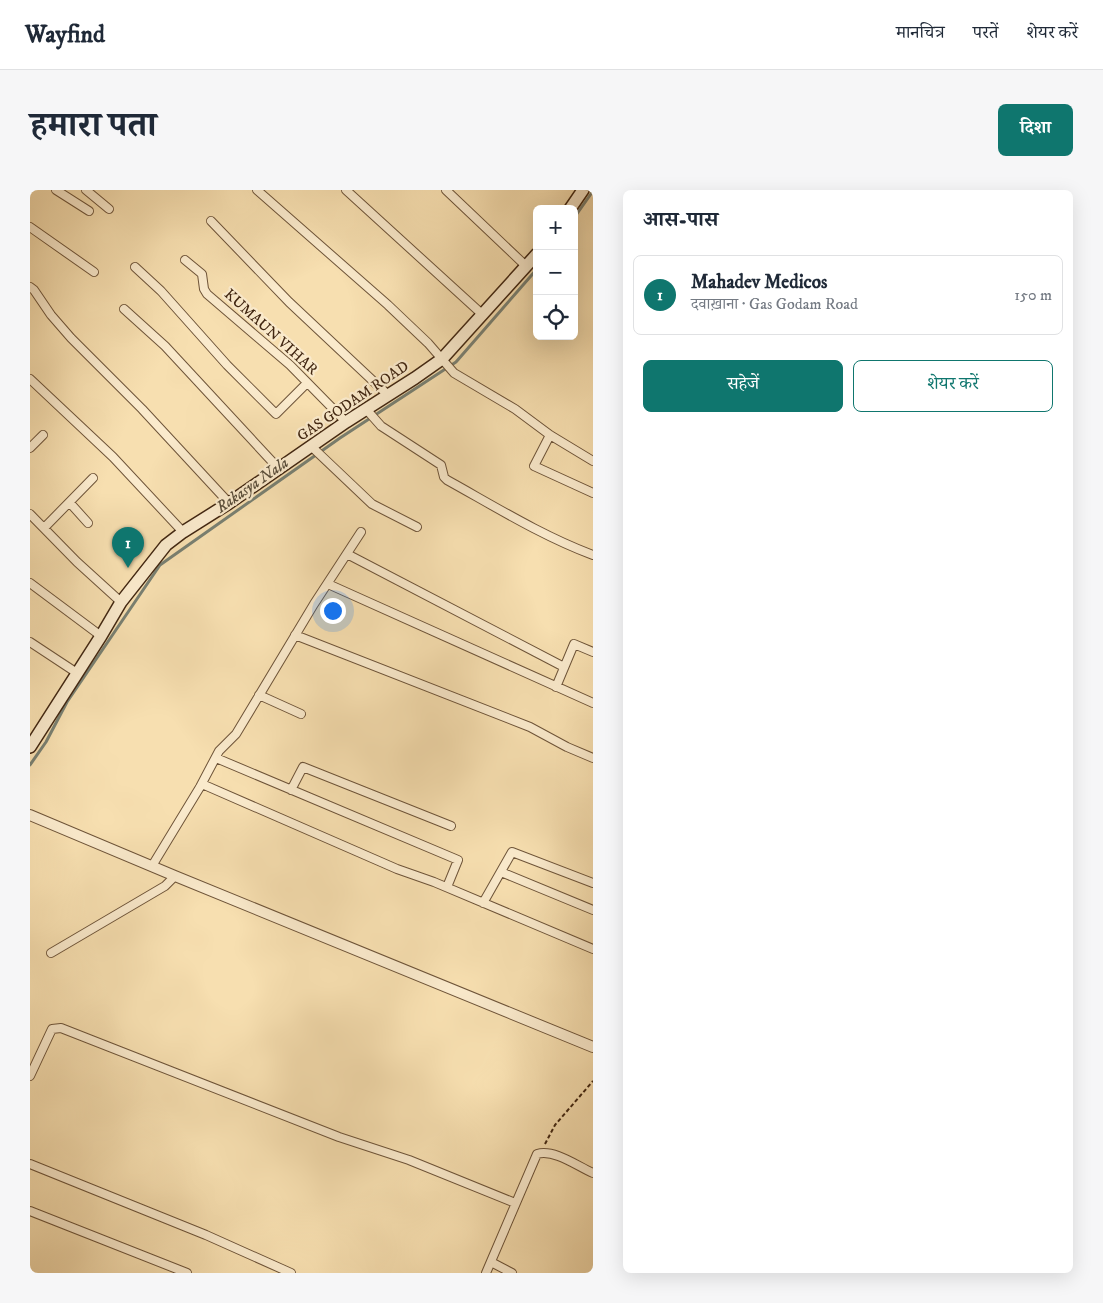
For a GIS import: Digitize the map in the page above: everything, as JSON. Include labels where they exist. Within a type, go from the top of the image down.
[{"type":"main road","points":[[573,205],[584,190]]},
{"type":"main road","name":"GAS GODAM ROAD","points":[[30,746],[121,602],[166,545],[279,469],[317,451],[346,422],[368,412],[388,395],[445,362],[482,315],[533,258]]},
{"type":"street","points":[[56,190],[89,211]]},
{"type":"street","points":[[86,190],[108,209]]},
{"type":"street","points":[[258,190],[394,311],[428,343],[453,372],[515,409],[550,435],[593,461]]},
{"type":"street","points":[[346,190],[482,315]]},
{"type":"street","points":[[446,190],[526,266]]},
{"type":"street","points":[[211,221],[289,302],[388,395]]},
{"type":"street","points":[[30,227],[94,272]]},
{"type":"street","name":"KUMAUN VIHAR","points":[[185,260],[202,274],[204,289],[207,294],[290,365],[346,422]]},
{"type":"street","points":[[135,267],[161,291],[227,365],[276,414],[307,383]]},
{"type":"street","points":[[30,287],[71,338],[142,409],[229,503]]},
{"type":"street","points":[[124,309],[165,346],[279,469]]},
{"type":"street","points":[[30,379],[113,457],[183,532]]},
{"type":"street","points":[[368,412],[380,426],[441,465],[444,477],[447,480],[576,549],[593,555]]},
{"type":"street","points":[[30,448],[43,435]]},
{"type":"street","points":[[550,435],[534,466],[593,493]]},
{"type":"street","points":[[317,451],[372,504],[417,527]]},
{"type":"street","points":[[44,528],[93,478]]},
{"type":"street","points":[[70,502],[88,523]]},
{"type":"street","points":[[30,514],[121,602]]},
{"type":"street","points":[[152,866],[220,751],[236,734],[295,635],[361,532]]},
{"type":"street","points":[[347,554],[564,667]]},
{"type":"street","points":[[30,583],[101,636]]},
{"type":"street","points":[[328,584],[593,703]]},
{"type":"street","points":[[295,635],[530,727],[593,758]]},
{"type":"street","points":[[30,642],[77,673]]},
{"type":"street","points":[[556,687],[574,644],[593,652]]},
{"type":"street","points":[[260,695],[300,714]]},
{"type":"street","points":[[216,758],[458,860],[447,887]]},
{"type":"street","points":[[292,790],[303,767],[451,826]]},
{"type":"street","points":[[202,784],[397,869],[447,887],[593,949]]},
{"type":"street","points":[[30,815],[593,1047]]},
{"type":"street","points":[[483,903],[512,852],[593,883]]},
{"type":"street","points":[[501,872],[593,910]]},
{"type":"street","points":[[51,953],[165,886],[175,876]]},
{"type":"street","points":[[30,1076],[52,1029],[61,1028],[339,1137],[409,1160],[515,1203]]},
{"type":"street","points":[[486,1273],[537,1154],[554,1154],[593,1173]]},
{"type":"street","points":[[30,1164],[206,1235],[291,1273]]},
{"type":"street","points":[[30,1211],[187,1273]]},
{"type":"street","points":[[491,1262],[512,1273]]},
{"type":"path","points":[[541,1153],[555,1125],[593,1081]]},
{"type":"waterway","name":"Rakasya Nala","points":[[578,212],[593,191]]},
{"type":"waterway","name":"Rakasya Nala","points":[[30,765],[46,742],[67,702],[160,565],[340,438],[456,362],[533,274]]},
{"type":"place","name":"Mahadev Medicos","points":[[128,568]]}]
